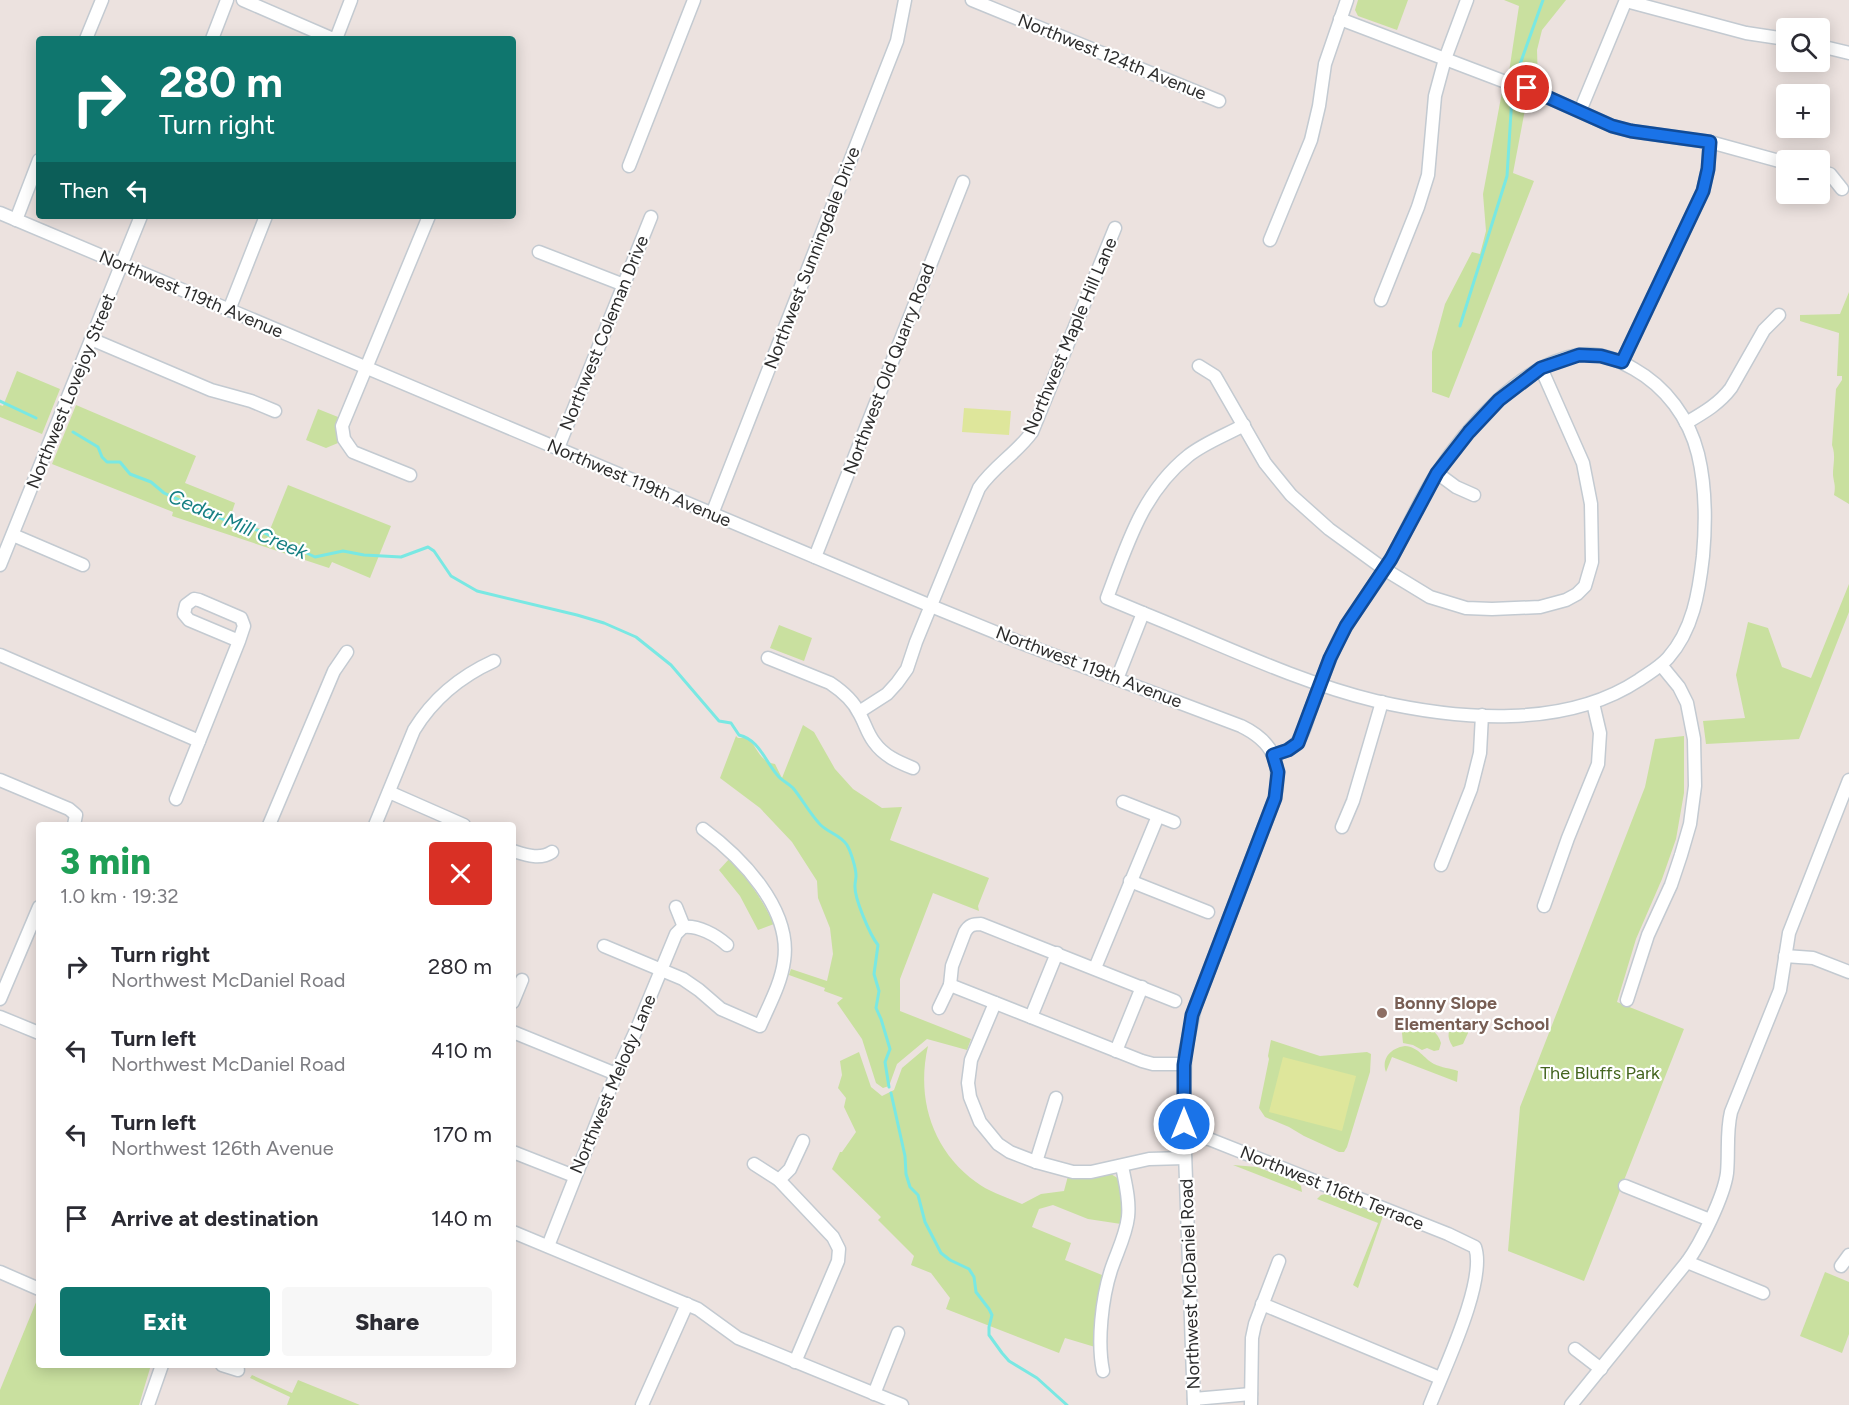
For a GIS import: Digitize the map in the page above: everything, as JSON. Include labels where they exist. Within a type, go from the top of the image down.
[{"type":"street","points":[[88,36],[102,0]]},
{"type":"street","points":[[213,36],[227,0]]},
{"type":"street","points":[[243,0],[327,36]]},
{"type":"street","points":[[335,36],[351,0]]},
{"type":"street","points":[[629,166],[694,0]]},
{"type":"street","name":"Northwest Sunningdale Drive","points":[[712,514],[897,42],[905,0]]},
{"type":"street","name":"Northwest 124th Avenue","points":[[972,0],[1220,101]]},
{"type":"street","points":[[1270,240],[1311,140],[1325,64],[1347,0]]},
{"type":"street","points":[[1381,300],[1418,207],[1428,175],[1435,96],[1445,59],[1467,0]]},
{"type":"street","points":[[1580,111],[1626,1],[1746,33],[1776,38]]},
{"type":"street","points":[[1340,19],[1527,88],[1612,126],[1631,131],[1710,142],[1776,160]]},
{"type":"street","points":[[1830,48],[1849,53]]},
{"type":"street","points":[[1622,362],[1703,191],[1708,169],[1710,142]]},
{"type":"street","points":[[16,220],[36,168]]},
{"type":"street","points":[[1830,174],[1842,189]]},
{"type":"street","name":"Northwest Old Quarry Road","points":[[815,557],[963,182]]},
{"type":"street","name":"Northwest 119th Avenue","points":[[0,213],[931,606],[1241,726],[1260,737],[1273,755]]},
{"type":"street","name":"Northwest Coleman Drive","points":[[558,448],[651,217]]},
{"type":"street","name":"Northwest Lovejoy Street","points":[[0,566],[140,219]]},
{"type":"street","points":[[230,310],[265,219]]},
{"type":"street","points":[[410,475],[353,452],[344,439],[344,420],[360,380],[368,368],[428,219]]},
{"type":"street","name":"Northwest Maple Hill Lane","points":[[859,712],[887,694],[904,675],[980,488],[988,475],[1025,442],[1032,432],[1115,228]]},
{"type":"street","points":[[539,252],[624,285]]},
{"type":"street","points":[[1686,423],[1716,405],[1725,396],[1764,330],[1779,315]]},
{"type":"street","points":[[91,339],[211,390],[251,401],[275,411]]},
{"type":"street","points":[[1244,425],[1190,455],[1169,473],[1149,498],[1136,524],[1107,598],[1320,685],[1411,708],[1482,715],[1539,714],[1593,703],[1630,686],[1661,665],[1677,646],[1689,624],[1701,574],[1704,492],[1696,447],[1686,423],[1661,387],[1646,375],[1622,362],[1601,356],[1579,355],[1541,368],[1517,385],[1483,416],[1453,450],[1437,473],[1384,569],[1346,626],[1320,685],[1298,743],[1288,750],[1273,755]]},
{"type":"street","points":[[1199,366],[1215,376],[1265,463],[1291,495],[1329,530],[1384,569],[1430,597],[1466,608],[1540,607],[1566,600],[1585,586],[1592,562],[1592,548],[1591,504],[1583,463],[1541,368]]},
{"type":"street","points":[[1437,473],[1456,487],[1474,495]]},
{"type":"street","points":[[13,535],[83,565]]},
{"type":"street","points":[[176,799],[244,626],[241,618],[199,600],[189,601],[184,609],[189,620],[238,641]]},
{"type":"street","points":[[1117,679],[1143,613]]},
{"type":"street","points":[[270,822],[334,671],[347,652]]},
{"type":"street","points":[[0,655],[199,741]]},
{"type":"street","points":[[768,658],[830,683],[845,694],[859,712],[868,732],[881,750],[896,761],[913,768]]},
{"type":"street","points":[[376,822],[414,730],[422,718],[456,682],[494,661]]},
{"type":"street","points":[[1628,1000],[1643,949],[1671,885],[1681,855],[1690,824],[1695,786],[1694,739],[1689,709],[1684,695],[1661,665]]},
{"type":"street","points":[[1342,827],[1356,791],[1382,702]]},
{"type":"street","points":[[1544,906],[1598,764],[1600,733],[1593,703]]},
{"type":"street","points":[[1441,866],[1471,789],[1480,753],[1482,715]]},
{"type":"street","name":"Northwest McDaniel Road","points":[[1194,1402],[1184,1135],[1184,1065],[1190,1023],[1195,1007],[1275,798],[1278,772],[1273,755]]},
{"type":"street","points":[[0,780],[69,809],[75,820]]},
{"type":"street","points":[[1571,1405],[1697,1249],[1710,1220],[1727,1174],[1727,1132],[1731,1112],[1780,990],[1789,933],[1849,780]]},
{"type":"street","points":[[389,792],[457,822]]},
{"type":"street","points":[[1123,802],[1174,822]]},
{"type":"street","points":[[1095,968],[1158,816]]},
{"type":"street","points":[[604,946],[688,982],[728,1013],[760,1026],[783,967],[785,945],[782,927],[765,894],[741,861],[703,829]]},
{"type":"street","points":[[516,851],[539,857],[552,852]]},
{"type":"street","points":[[1131,881],[1208,912]]},
{"type":"street","points":[[676,907],[684,927],[694,927],[716,936],[727,945]]},
{"type":"street","points":[[0,999],[36,914]]},
{"type":"street","points":[[939,1008],[950,985],[952,966],[965,932],[972,924],[981,924],[1175,1001]]},
{"type":"street","name":"Northwest Melody Lane","points":[[548,1246],[616,1074],[676,934],[684,927]]},
{"type":"street","points":[[1031,1017],[1057,953]]},
{"type":"street","points":[[1785,956],[1813,958],[1849,972]]},
{"type":"street","points":[[516,995],[522,980]]},
{"type":"street","points":[[950,985],[1153,1064],[1184,1065]]},
{"type":"street","points":[[1116,1051],[1142,987]]},
{"type":"street","points":[[995,1003],[971,1060],[968,1083],[970,1097],[980,1122],[998,1144],[1010,1152],[1036,1162],[1073,1172],[1091,1172],[1149,1159],[1185,1158]]},
{"type":"street","points":[[0,1017],[36,1032]]},
{"type":"street","points":[[516,1033],[616,1074]]},
{"type":"street","points":[[1036,1162],[1056,1098]]},
{"type":"street","name":"Northwest 116th Terrace","points":[[1184,1135],[1209,1139],[1468,1242],[1476,1249],[1470,1303],[1440,1378]]},
{"type":"street","points":[[779,1180],[790,1169],[803,1141]]},
{"type":"street","points":[[516,1153],[574,1176]]},
{"type":"street","points":[[754,1164],[779,1180],[833,1237],[840,1255],[795,1362]]},
{"type":"street","points":[[1103,1371],[1100,1351],[1106,1288],[1129,1214],[1122,1166]]},
{"type":"street","points":[[1625,1186],[1710,1220]]},
{"type":"street","points":[[516,1233],[687,1304],[706,1313],[738,1338],[903,1405]]},
{"type":"street","points":[[1194,1402],[1251,1399],[1252,1338],[1262,1304],[1280,1261]]},
{"type":"street","points":[[1687,1262],[1763,1293]]},
{"type":"street","points":[[0,1272],[36,1288]]},
{"type":"street","points":[[642,1405],[687,1304]]},
{"type":"street","points":[[1262,1304],[1440,1378],[1430,1405]]},
{"type":"street","points":[[874,1394],[898,1333]]},
{"type":"street","points":[[1575,1349],[1601,1369]]},
{"type":"street","points":[[148,1405],[161,1368]]},
{"type":"street","points":[[232,1368],[238,1370]]},
{"type":"green space","points":[[1358,0],[1408,0],[1397,30],[1358,16],[1355,10]]},
{"type":"green space","points":[[1504,0],[1566,0],[1542,30],[1537,50],[1538,81],[1509,72],[1519,6]]},
{"type":"green space","points":[[1502,92],[1527,99],[1513,173],[1534,181],[1449,398],[1432,392],[1432,352],[1445,304],[1472,252],[1480,254],[1486,231],[1483,194]]},
{"type":"green space","points":[[1849,292],[1849,504],[1834,495],[1832,445],[1836,389],[1842,380],[1842,376],[1837,376],[1839,333],[1800,321],[1800,315],[1840,314]]},
{"type":"green space","points":[[17,371],[60,389],[42,434],[0,417],[0,405],[3,406]]},
{"type":"green space","points":[[76,405],[196,456],[185,483],[235,503],[230,518],[269,532],[288,485],[391,526],[370,578],[332,562],[329,568],[172,516],[173,512],[52,464]]},
{"type":"green space","points":[[964,408],[1011,411],[1009,435],[962,432]]},
{"type":"green space","points":[[318,409],[338,417],[336,433],[338,443],[326,448],[306,440]]},
{"type":"green space","points":[[1849,584],[1849,612],[1799,739],[1706,744],[1703,721],[1745,718],[1736,675],[1748,622],[1768,628],[1782,667],[1811,678]]},
{"type":"green space","points":[[779,625],[812,638],[804,661],[770,648]]},
{"type":"green space","points":[[803,725],[814,732],[835,769],[853,789],[882,808],[902,807],[890,840],[989,878],[978,906],[979,911],[933,893],[900,979],[900,1011],[971,1039],[967,1050],[927,1039],[897,1064],[889,1086],[883,1088],[876,1083],[862,1039],[837,1003],[843,998],[824,991],[825,988],[789,975],[791,969],[827,981],[833,954],[830,928],[818,898],[817,881],[792,842],[760,808],[720,778],[736,736],[748,738],[762,757],[775,764],[782,778]]},
{"type":"green space","name":"The Bluffs Park","points":[[1684,736],[1684,793],[1676,839],[1662,879],[1636,939],[1617,1002],[1684,1029],[1584,1281],[1508,1251],[1520,1107],[1645,787],[1655,739]]},
{"type":"green space","points":[[730,858],[765,906],[774,924],[758,930],[740,896],[719,870]]},
{"type":"green space","points":[[1457,1022],[1465,1024],[1468,1033],[1463,1044],[1453,1047],[1449,1040],[1449,1033],[1451,1027]]},
{"type":"green space","points":[[1417,1024],[1435,1032],[1441,1043],[1439,1050],[1434,1051],[1427,1048],[1422,1050],[1403,1043],[1404,1027]]},
{"type":"green space","points":[[1271,1040],[1320,1056],[1367,1052],[1371,1054],[1370,1072],[1344,1152],[1339,1152],[1265,1117],[1259,1108]]},
{"type":"green space","points":[[928,1046],[924,1085],[931,1122],[948,1155],[981,1186],[1022,1204],[1041,1194],[1064,1191],[1068,1176],[1111,1174],[1119,1179],[1123,1197],[1121,1224],[1088,1219],[1053,1205],[1039,1209],[1032,1227],[1071,1243],[1065,1260],[1102,1275],[1095,1347],[1065,1338],[1059,1353],[946,1309],[950,1298],[931,1273],[911,1265],[914,1256],[878,1220],[881,1217],[832,1169],[840,1152],[856,1132],[844,1107],[846,1098],[838,1088],[842,1075],[840,1061],[859,1052],[871,1087],[882,1096],[894,1090],[902,1068]]},
{"type":"green space","points":[[1405,1046],[1417,1051],[1434,1064],[1458,1071],[1457,1082],[1392,1057],[1386,1072],[1385,1062],[1388,1054]]},
{"type":"green space","points":[[1283,1057],[1356,1076],[1342,1131],[1269,1112]]},
{"type":"green space","points":[[1233,1165],[1257,1167],[1297,1182],[1302,1192]]},
{"type":"green space","points":[[1326,1194],[1383,1216],[1358,1288],[1353,1285],[1378,1223],[1317,1199]]},
{"type":"green space","points":[[1825,1272],[1849,1282],[1849,1334],[1842,1353],[1800,1336]]},
{"type":"green space","points":[[36,1302],[36,1368],[150,1368],[139,1405],[0,1405],[0,1390]]},
{"type":"green space","points":[[252,1375],[292,1393],[298,1380],[360,1405],[287,1405],[290,1397],[250,1378]]},
{"type":"waterway","points":[[1519,67],[1543,0]]},
{"type":"waterway","points":[[1460,326],[1507,176],[1512,96]]},
{"type":"waterway","name":"Cedar Mill Creek","points":[[0,401],[36,418]]},
{"type":"waterway","name":"Cedar Mill Creek","points":[[73,432],[98,447],[107,462],[120,462],[130,474],[151,482],[164,493],[229,522],[260,531],[315,557],[343,551],[364,555],[401,557],[428,547],[434,551],[451,576],[477,591],[604,623],[636,637],[671,665],[719,721],[731,723],[739,735],[752,742],[774,771],[793,788],[821,825],[847,845],[855,869],[857,898],[867,925],[878,945],[874,974],[879,991],[876,1008],[890,1049],[885,1062],[889,1087]]},
{"type":"waterway","name":"Cedar Mill Creek","points":[[891,1093],[910,1187],[918,1195],[925,1222],[941,1253],[969,1269],[974,1277],[976,1292],[992,1315],[989,1335],[1002,1353],[1009,1361],[1037,1378],[1067,1405]]},
{"type":"place","name":"Bonny Slope Elementary School","points":[[1382,1013]]},
{"type":"route","points":[[1184,1124],[1184,1065],[1190,1023],[1275,798],[1278,772],[1273,755],[1288,750],[1298,743],[1330,658],[1346,626],[1391,559],[1420,500],[1453,450],[1499,400],[1541,368],[1579,355],[1601,356],[1622,362],[1703,191],[1708,169],[1710,142],[1631,131],[1612,126],[1527,88]]}]
